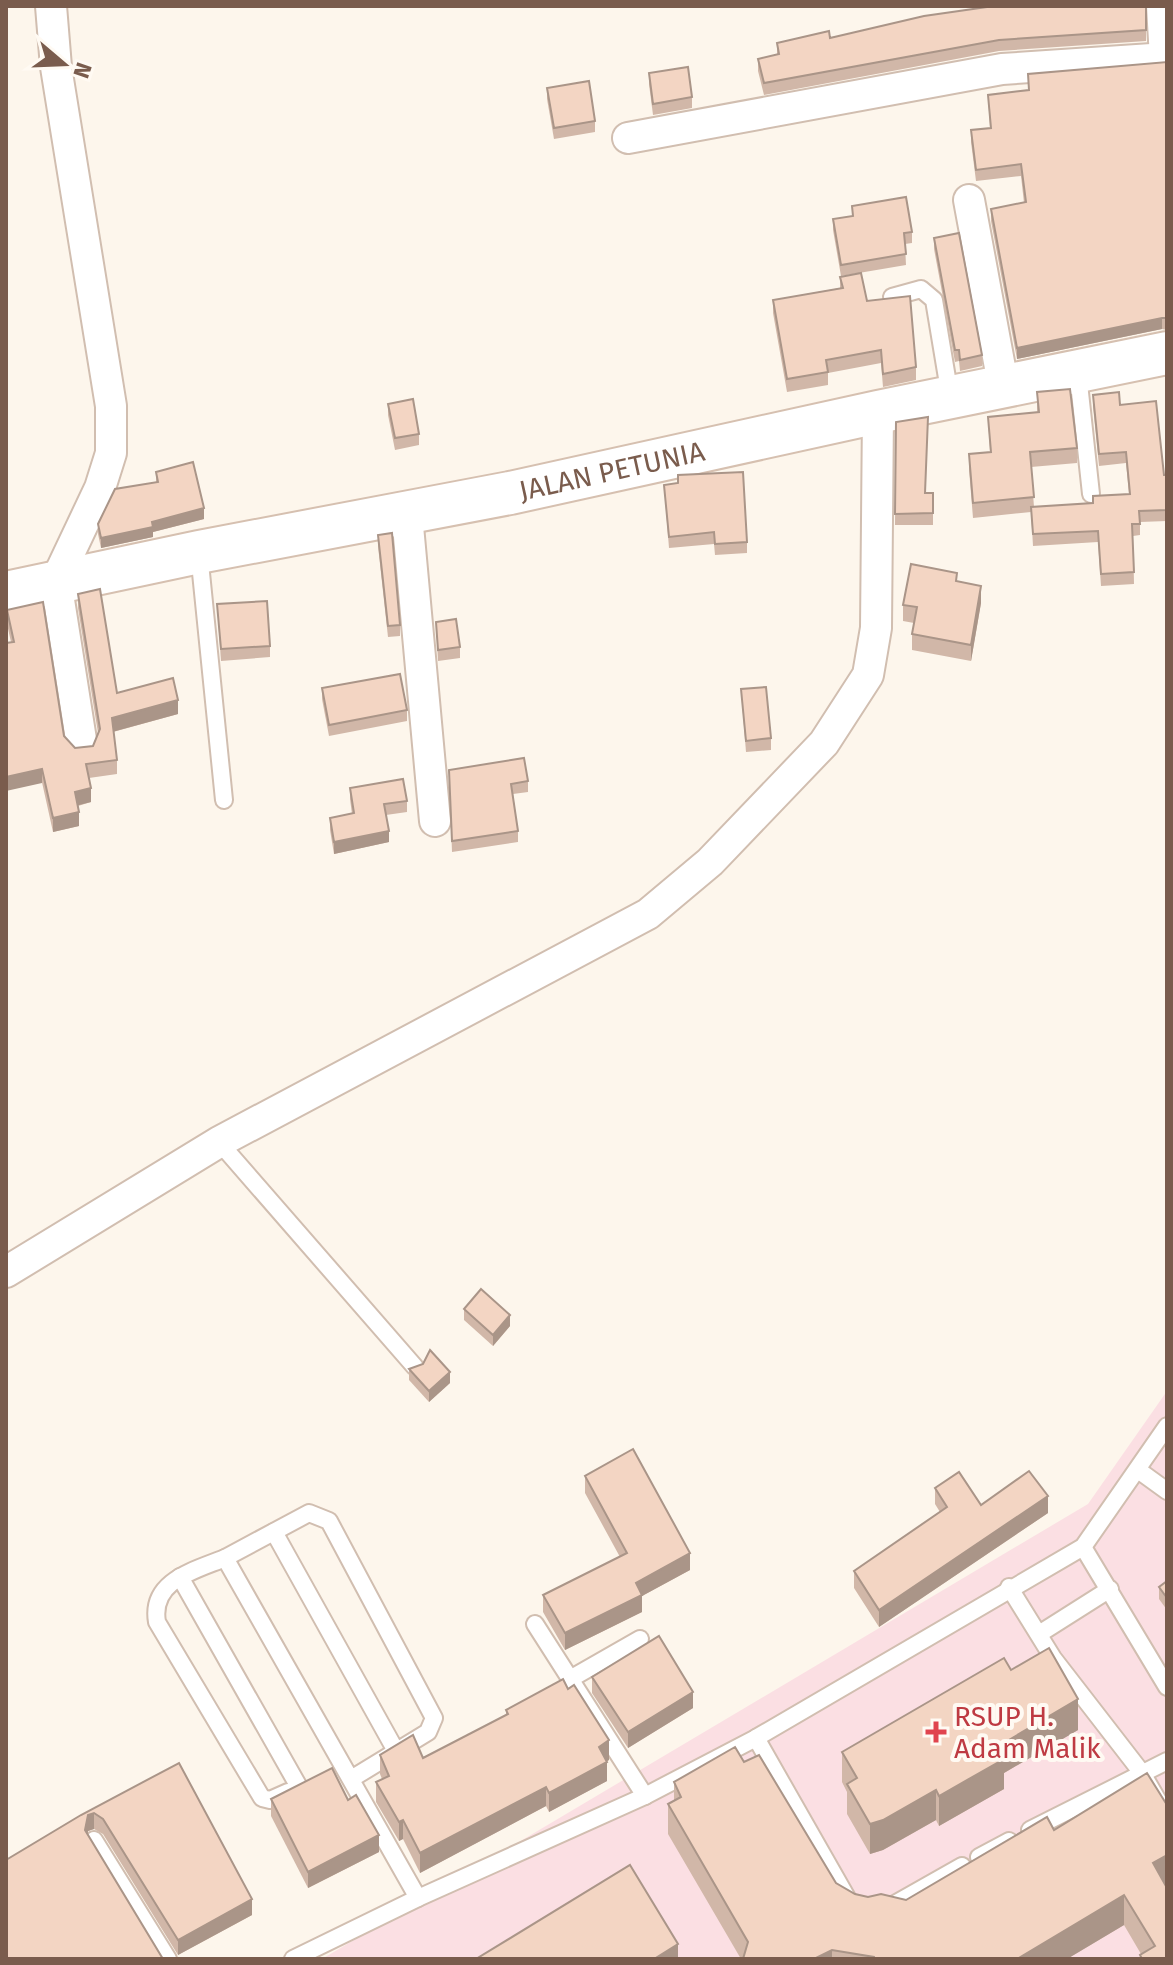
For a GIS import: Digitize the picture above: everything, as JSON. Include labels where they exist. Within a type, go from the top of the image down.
[{"type":"street","points":[[51,6],[56,67],[111,406],[111,453],[100,488],[56,581],[82,746]]},
{"type":"street","points":[[628,138],[1002,69],[1166,58],[1162,6]]},
{"type":"street","points":[[969,200],[1004,389]]},
{"type":"street","name":"JALAN PETUNIA","points":[[6,593],[199,552],[407,515],[878,412],[1004,389],[1167,353]]},
{"type":"street","points":[[6,1272],[219,1142],[648,914],[710,862],[824,743],[868,675],[876,628],[878,412]]},
{"type":"street","points":[[407,515],[435,821]]},
{"type":"lane","points":[[892,297],[921,289],[934,300],[950,397]]},
{"type":"lane","points":[[1077,372],[1091,494]]},
{"type":"lane","points":[[199,552],[224,800]]},
{"type":"lane","points":[[219,1142],[415,1367]]},
{"type":"lane","points":[[293,1959],[418,1898],[645,1796],[756,1738],[1009,1587],[1083,1547],[1167,1426]]},
{"type":"lane","points":[[1138,1470],[1167,1491]]},
{"type":"lane","points":[[180,1577],[304,1784],[270,1800],[262,1798],[157,1622],[154,1606],[161,1591],[180,1577],[225,1558],[309,1513],[329,1521],[434,1718],[428,1732],[351,1779]]},
{"type":"lane","points":[[274,1532],[396,1751]]},
{"type":"lane","points":[[1083,1547],[1167,1687]]},
{"type":"lane","points":[[225,1558],[336,1766],[351,1779],[418,1898]]},
{"type":"lane","points":[[1009,1587],[1053,1658],[1142,1773],[1167,1816]]},
{"type":"lane","points":[[1039,1634],[1110,1589]]},
{"type":"lane","points":[[535,1624],[645,1796]]},
{"type":"lane","points":[[570,1679],[640,1639]]},
{"type":"lane","points":[[756,1738],[850,1903],[867,1916],[962,1866]]},
{"type":"lane","points":[[979,1857],[1167,1761]]},
{"type":"lane","points":[[94,1840],[168,1959]]},
{"type":"shaded area","name":"RSUP H. Adam Malik","points":[[1167,1391],[1167,1959],[322,1959],[1088,1504]]},
{"type":"building","points":[[994,6],[1146,6],[1146,30],[999,40],[764,83],[758,59],[779,54],[777,43],[829,31],[830,38],[924,16]]},
{"type":"building","points":[[1167,62],[1167,318],[1017,348],[991,209],[1026,202],[1021,164],[976,170],[971,130],[991,128],[988,95],[1029,90],[1028,74]]},
{"type":"building","points":[[688,67],[692,97],[653,104],[649,73]]},
{"type":"building","points":[[589,81],[595,121],[554,128],[547,88]]},
{"type":"building","points":[[906,197],[912,232],[904,233],[906,254],[841,265],[833,219],[853,216],[852,206]]},
{"type":"building","points":[[959,233],[982,355],[960,360],[959,350],[955,350],[934,238]]},
{"type":"building","points":[[861,273],[867,301],[910,296],[916,367],[883,374],[881,350],[826,360],[828,372],[787,379],[773,300],[843,288],[840,277]]},
{"type":"building","points":[[1070,389],[1077,448],[1030,452],[1034,497],[973,503],[969,454],[991,452],[988,417],[1039,412],[1037,392]]},
{"type":"building","points":[[1119,392],[1120,405],[1156,401],[1164,475],[1167,475],[1167,510],[1139,511],[1140,524],[1132,524],[1134,572],[1101,574],[1098,531],[1033,534],[1031,507],[1093,503],[1093,496],[1130,494],[1126,452],[1099,454],[1093,395]]},
{"type":"building","points":[[413,399],[419,434],[395,438],[388,404]]},
{"type":"building","points":[[928,417],[925,493],[933,493],[933,513],[895,514],[896,422]]},
{"type":"building","points":[[193,462],[204,508],[152,522],[153,527],[101,538],[98,524],[115,489],[158,482],[156,472]]},
{"type":"building","points":[[743,472],[747,542],[715,544],[714,532],[669,537],[664,485],[678,483],[678,475]]},
{"type":"building","points":[[392,533],[400,625],[388,626],[378,535]]},
{"type":"building","points":[[911,564],[957,573],[956,581],[981,586],[971,645],[912,634],[917,607],[903,605]]},
{"type":"building","points":[[100,589],[117,693],[173,678],[178,700],[112,718],[117,760],[86,764],[91,788],[75,792],[79,812],[53,818],[42,769],[6,777],[6,643],[14,642],[7,610],[43,602],[64,736],[75,748],[93,746],[100,729],[78,594]]},
{"type":"building","points":[[267,601],[270,646],[221,649],[217,604]]},
{"type":"building","points":[[456,619],[460,647],[438,650],[436,622]]},
{"type":"building","points":[[400,674],[407,710],[329,725],[322,688]]},
{"type":"building","points":[[766,687],[771,738],[746,741],[741,689]]},
{"type":"building","points":[[524,758],[528,781],[511,784],[518,831],[452,841],[449,770]]},
{"type":"building","points":[[403,779],[407,801],[384,804],[389,831],[334,842],[330,818],[354,813],[350,788]]},
{"type":"building","points":[[481,1289],[510,1315],[493,1335],[464,1309]]},
{"type":"building","points":[[430,1350],[450,1372],[429,1391],[409,1369],[423,1364]]},
{"type":"building","points":[[633,1449],[690,1553],[636,1583],[642,1595],[565,1633],[543,1595],[627,1553],[585,1476]]},
{"type":"building","points":[[1029,1471],[1048,1496],[879,1610],[854,1571],[947,1507],[935,1488],[959,1472],[981,1505]]},
{"type":"building","points":[[1167,1581],[1167,1598],[1159,1587]]},
{"type":"building","points":[[659,1636],[693,1692],[628,1732],[592,1677]]},
{"type":"building","points":[[1049,1648],[1078,1699],[997,1747],[1004,1759],[939,1796],[936,1790],[870,1824],[847,1784],[857,1778],[842,1752],[1004,1658],[1011,1670]]},
{"type":"building","points":[[563,1679],[568,1689],[574,1685],[609,1740],[599,1747],[607,1762],[549,1793],[546,1787],[420,1853],[403,1820],[399,1822],[376,1782],[389,1776],[380,1755],[413,1735],[423,1758],[508,1714],[506,1710]]},
{"type":"building","points":[[735,1747],[744,1762],[759,1755],[836,1883],[855,1894],[868,1897],[881,1894],[906,1900],[1047,1817],[1054,1830],[1147,1773],[1167,1805],[1167,1855],[1153,1863],[1167,1888],[1167,1959],[1142,1959],[1140,1955],[1155,1946],[1124,1895],[1017,1959],[875,1959],[832,1950],[814,1959],[743,1959],[748,1942],[668,1804],[681,1797],[674,1782]]},
{"type":"building","points":[[179,1763],[252,1899],[178,1940],[103,1819],[94,1813],[88,1815],[85,1830],[163,1959],[6,1959],[6,1860],[81,1815]]},
{"type":"building","points":[[332,1768],[348,1800],[356,1795],[379,1835],[308,1872],[271,1799]]},
{"type":"building","points":[[630,1865],[678,1944],[654,1959],[476,1959]]},
{"type":"place","name":"RSUP H. Adam Malik","points":[[936,1732]]}]
